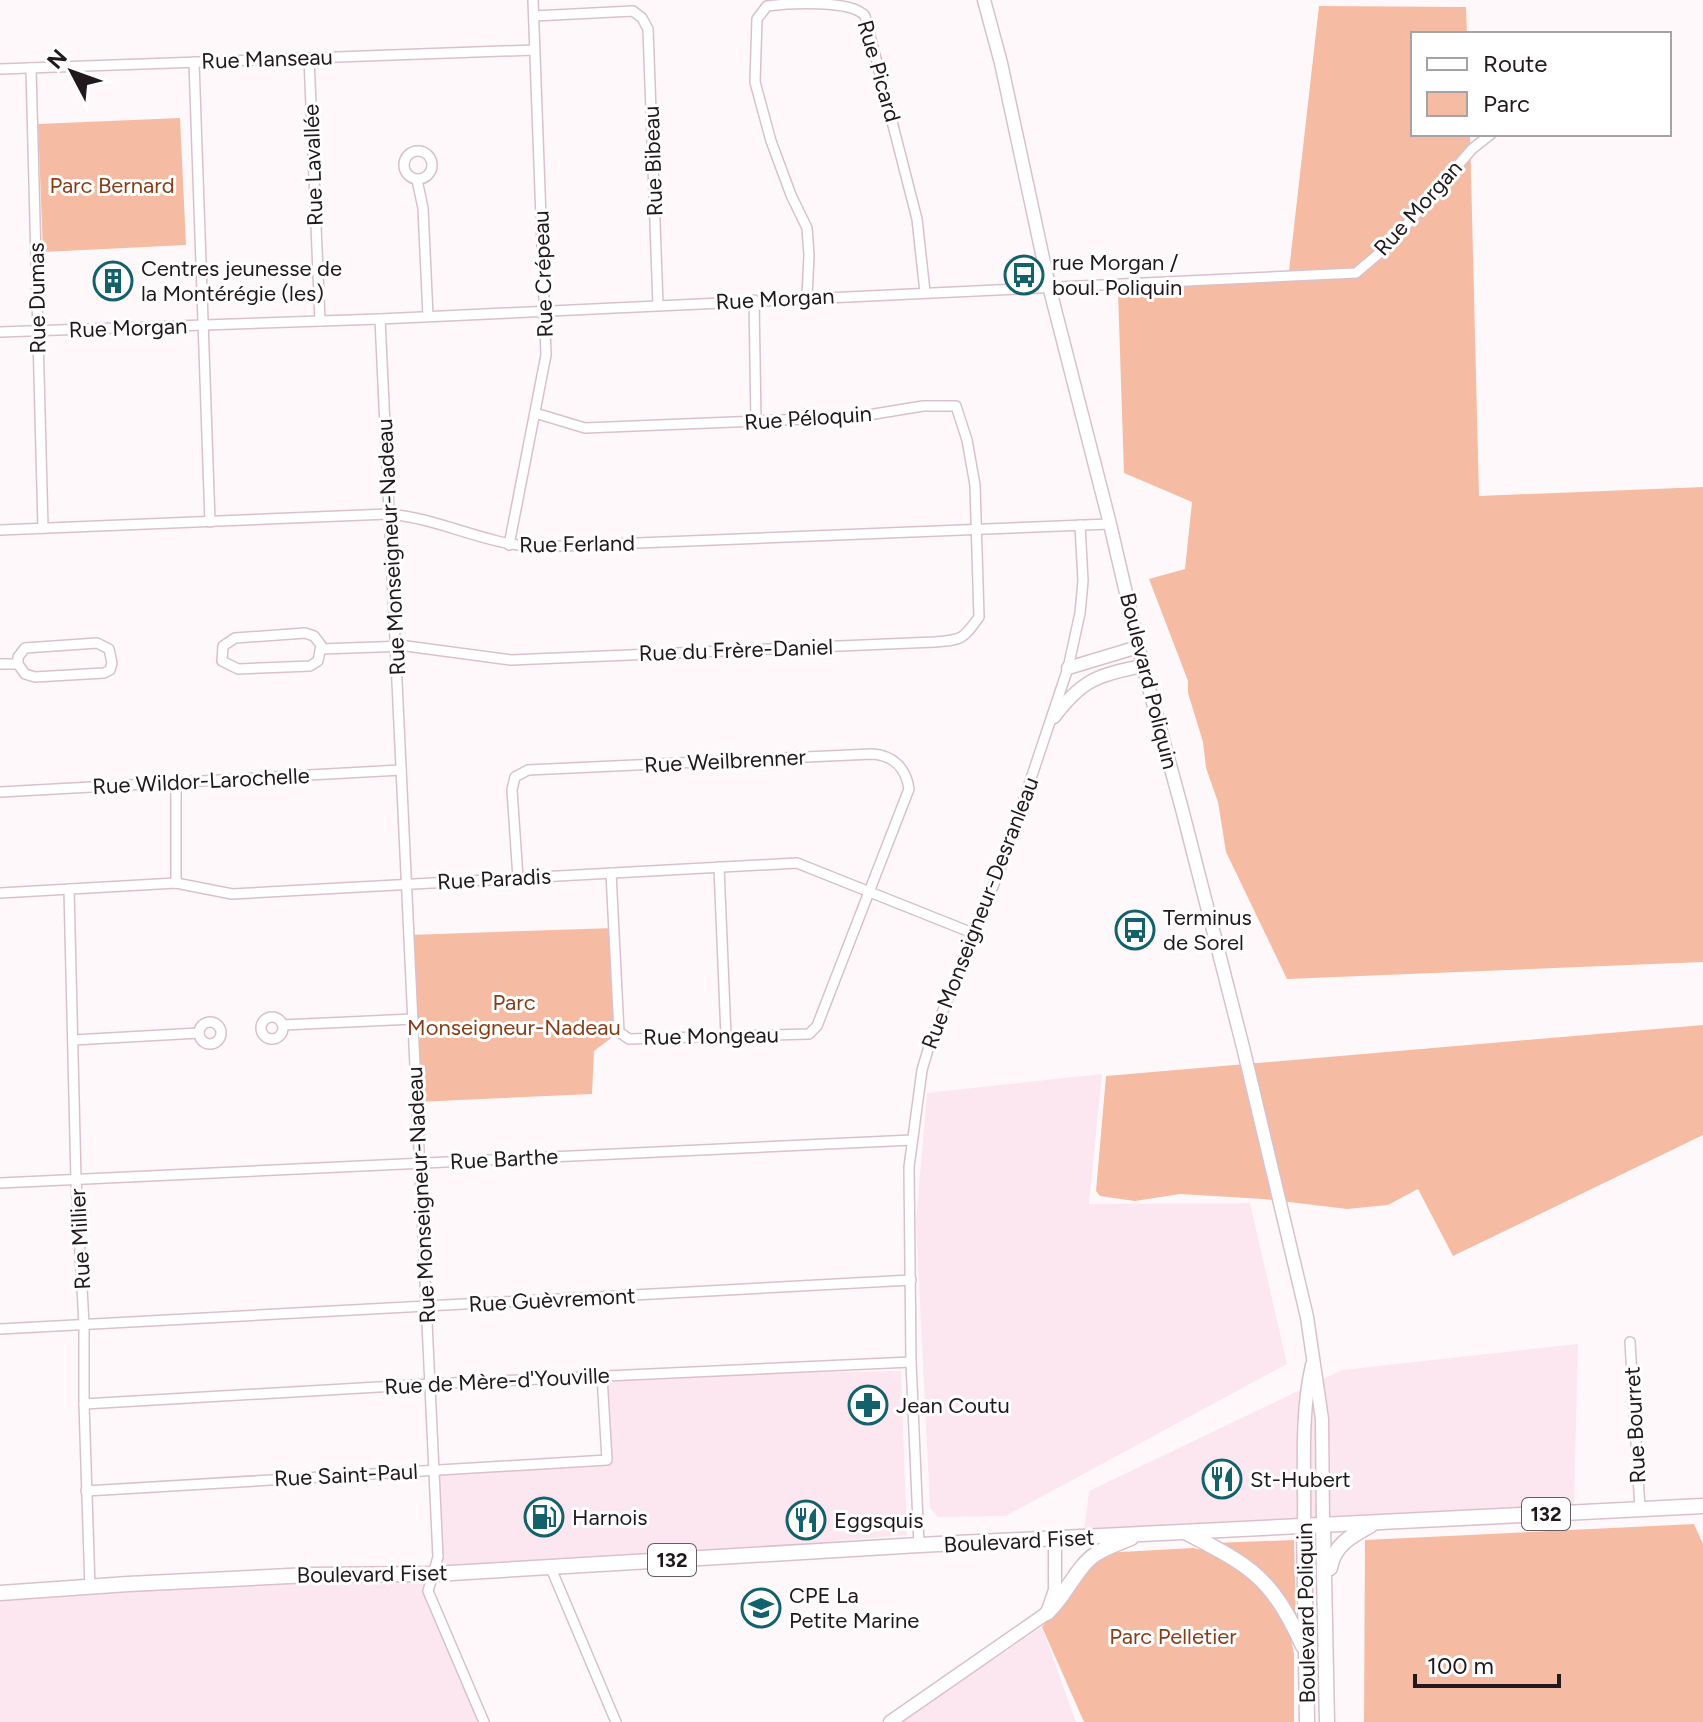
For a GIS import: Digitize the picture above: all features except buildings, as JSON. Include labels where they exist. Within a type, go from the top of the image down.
[{"type":"main road","name":"Boulevard Fiset","points":[[0,1593],[309,1575],[434,1574],[919,1545],[1703,1506]]},
{"type":"main road","points":[[1325,1600],[1332,1556],[1344,1541],[1372,1524]]},
{"type":"main road","name":"Boulevard Poliquin","points":[[1323,1525],[1327,1722]]},
{"type":"main road","name":"Boulevard Poliquin","points":[[1304,1526],[1307,1722]]},
{"type":"main road","points":[[1183,1531],[1255,1571],[1288,1614],[1306,1652]]},
{"type":"main road","points":[[1047,1613],[1060,1602],[1085,1563],[1096,1553],[1139,1534]]},
{"type":"street","name":"Rue Crépeau","points":[[509,545],[546,355],[533,0]]},
{"type":"street","name":"Boulevard Poliquin","points":[[984,0],[1001,63],[1049,286],[1138,647],[1243,1047],[1307,1317],[1322,1419],[1323,1525]]},
{"type":"street","name":"Rue Picard","points":[[807,297],[807,228],[771,141],[755,76],[757,19],[767,6],[781,4],[843,2],[861,9],[865,16],[917,219],[925,292]]},
{"type":"street","name":"Rue Bibeau","points":[[534,16],[633,11],[642,18],[648,29],[658,305]]},
{"type":"street","name":"Rue Manseau","points":[[0,69],[534,50]]},
{"type":"street","name":"Rue Lavallée","points":[[309,58],[320,321]]},
{"type":"street","points":[[194,62],[210,522]]},
{"type":"street","name":"Rue Dumas","points":[[31,68],[43,528]]},
{"type":"street","name":"Rue Morgan","points":[[0,332],[380,319],[1356,273],[1390,244],[1472,149],[1488,136]]},
{"type":"street","points":[[417,180],[423,208],[428,316]]},
{"type":"street","points":[[754,300],[756,422]]},
{"type":"street","name":"Rue Monseigneur-Nadeau","points":[[380,319],[438,1557],[428,1591],[484,1722]]},
{"type":"street","name":"Rue Péloquin","points":[[535,413],[585,428],[856,417],[935,404],[956,406],[974,475],[978,530]]},
{"type":"street","name":"Rue Ferland","points":[[0,530],[388,514],[412,516],[509,545],[537,547],[1110,524]]},
{"type":"street","name":"Rue Monseigneur-Desranleau","points":[[919,1545],[911,1362],[909,1167],[922,1070],[1054,717],[1080,613],[1083,581],[1080,525]]},
{"type":"street","name":"Rue du Frère-Daniel","points":[[321,649],[396,646],[459,651],[511,660],[958,641],[967,635],[979,617],[978,530]]},
{"type":"street","points":[[305,633],[317,638],[321,649],[318,661],[300,667],[238,669],[222,661],[221,653],[223,646],[235,638],[305,633]]},
{"type":"street","points":[[97,643],[109,649],[112,663],[110,670],[104,673],[41,677],[25,674],[18,664],[18,657],[25,648],[97,643]]},
{"type":"street","points":[[1068,668],[1138,647]]},
{"type":"street","points":[[0,664],[18,664]]},
{"type":"street","points":[[1054,717],[1075,691],[1100,675],[1143,666]]},
{"type":"street","points":[[1068,668],[1100,675]]},
{"type":"street","name":"Rue Weilbrenner","points":[[518,878],[512,790],[515,777],[528,770],[872,754],[884,755],[898,764],[907,776],[909,789],[870,891]]},
{"type":"street","name":"Rue Wildor-Larochelle","points":[[0,792],[401,770]]},
{"type":"street","points":[[176,782],[176,883]]},
{"type":"street","name":"Rue Paradis","points":[[0,893],[176,883],[232,894],[797,863],[975,934]]},
{"type":"street","points":[[719,867],[726,1036]]},
{"type":"street","name":"Rue Mongeau","points":[[611,873],[619,1032],[629,1039],[809,1034],[817,1026],[870,891]]},
{"type":"street","name":"Rue Millier","points":[[69,889],[90,1588]]},
{"type":"street","points":[[283,1025],[413,1019]]},
{"type":"street","points":[[73,1040],[199,1033]]},
{"type":"street","name":"Rue Barthe","points":[[0,1183],[912,1140]]},
{"type":"street","name":"Rue Guèvremont","points":[[0,1329],[911,1280]]},
{"type":"street","name":"Rue Bourret","points":[[1630,1342],[1640,1509]]},
{"type":"street","name":"Boulevard Poliquin","points":[[1304,1526],[1303,1421],[1313,1361]]},
{"type":"street","name":"Rue de Mère-d'Youville","points":[[84,1404],[430,1384],[911,1362]]},
{"type":"street","name":"Rue Saint-Paul","points":[[86,1491],[607,1460],[602,1376]]},
{"type":"street","points":[[890,1722],[1047,1613],[1055,1590],[1055,1539]]},
{"type":"street","points":[[550,1566],[616,1722]]},
{"type":"shaded area","points":[[1102,1074],[1089,1204],[1250,1203],[1287,1364],[1006,1516],[938,1517],[930,1508],[916,1222],[927,1093]]},
{"type":"shaded area","points":[[1578,1344],[1574,1506],[1084,1532],[1089,1491],[1342,1370]]},
{"type":"shaded area","points":[[901,1371],[907,1535],[434,1574],[434,1470],[606,1460],[602,1376]]},
{"type":"shaded area","points":[[434,1574],[428,1592],[484,1722],[0,1722],[0,1594]]},
{"type":"shaded area","points":[[1042,1627],[1076,1722],[899,1722]]},
{"type":"green space","points":[[1319,6],[1466,7],[1467,32],[1411,32],[1411,136],[1470,136],[1479,496],[1703,487],[1703,962],[1287,979],[1226,852],[1218,802],[1206,768],[1203,742],[1188,693],[1188,681],[1149,579],[1185,569],[1192,502],[1124,473],[1118,292],[1289,271]]},
{"type":"green space","name":"Parc Bernard","points":[[180,118],[186,245],[43,252],[38,124]]},
{"type":"green space","name":"Parc Monseigneur-Nadeau","points":[[614,928],[619,1032],[594,1051],[592,1094],[417,1102],[409,935]]},
{"type":"green space","points":[[1703,1025],[1703,1135],[1453,1256],[1418,1189],[1388,1205],[1347,1209],[1263,1199],[1180,1194],[1135,1201],[1100,1196],[1096,1191],[1106,1076]]},
{"type":"green space","points":[[1694,1524],[1703,1544],[1703,1722],[1364,1722],[1365,1540]]},
{"type":"green space","points":[[1294,1540],[1296,1620],[1213,1543]]},
{"type":"green space","name":"Parc Pelletier","points":[[1193,1548],[1226,1555],[1254,1574],[1288,1624],[1294,1654],[1294,1722],[1084,1722],[1042,1627],[1103,1553]]},
{"type":"place","name":"rue Morgan / boul. Poliquin","points":[[1024,275]]},
{"type":"place","name":"Centres jeunesse de la Montérégie (les)","points":[[113,281]]},
{"type":"place","name":"Terminus de Sorel","points":[[1135,930]]},
{"type":"place","name":"Jean Coutu","points":[[868,1405]]},
{"type":"place","name":"St-Hubert","points":[[1222,1479]]},
{"type":"place","name":"Harnois","points":[[544,1517]]},
{"type":"place","name":"Eggsquis","points":[[806,1520]]},
{"type":"place","name":"CPE La Petite Marine","points":[[761,1608]]}]
